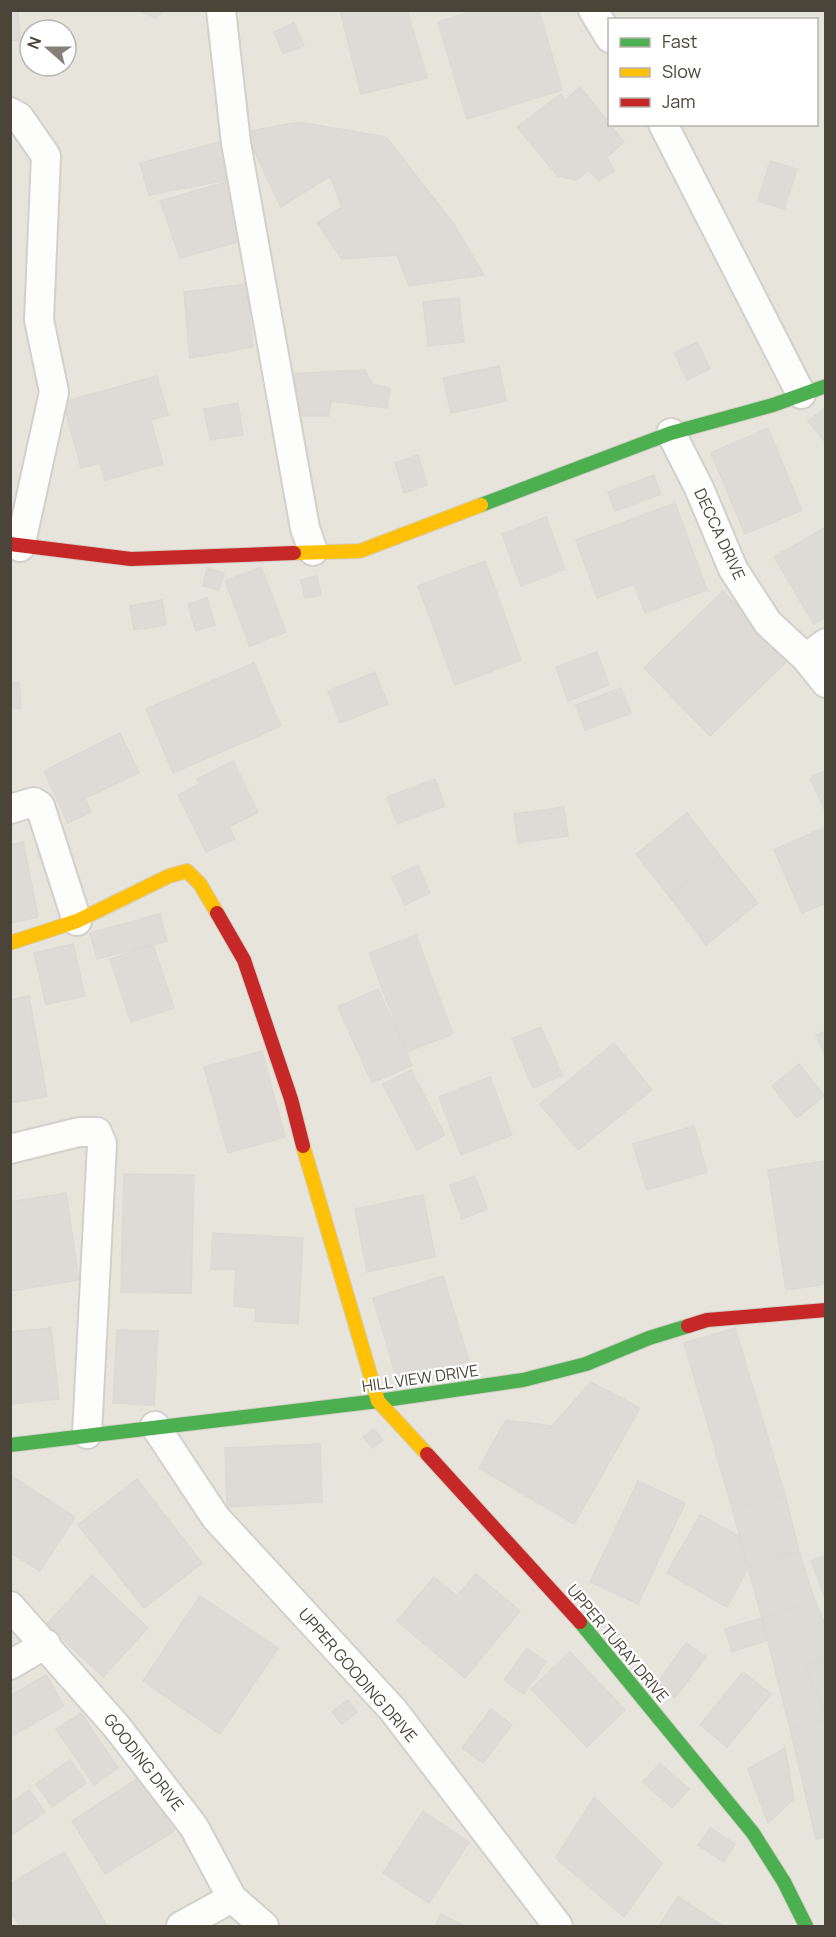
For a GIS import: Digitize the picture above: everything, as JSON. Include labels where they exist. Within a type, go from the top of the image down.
[{"type":"street","points":[[221,10],[236,143],[305,528],[313,551]]},
{"type":"street","points":[[593,10],[608,36]]},
{"type":"street","points":[[10,112],[19,117],[46,156],[39,320],[54,392],[15,546],[131,559],[360,551],[671,433],[773,405],[813,390],[664,126]]},
{"type":"street","name":"DECCA DRIVE","points":[[671,433],[699,488],[733,569],[768,623],[816,650],[825,683]]},
{"type":"street","points":[[10,809],[34,802],[40,806],[77,921]]},
{"type":"street","points":[[10,943],[77,921],[168,876],[187,872],[200,884],[244,960],[291,1099],[316,1197],[378,1401]]},
{"type":"street","points":[[10,1149],[80,1132],[97,1132],[102,1144],[87,1434]]},
{"type":"street","name":"HILL VIEW DRIVE","points":[[10,1445],[378,1401],[523,1380],[586,1364],[649,1338],[707,1320],[825,1310]]},
{"type":"street","name":"UPPER TURAY DRIVE","points":[[378,1401],[554,1591],[753,1833],[784,1881],[806,1926]]},
{"type":"street","name":"UPPER GOODING DRIVE","points":[[155,1426],[216,1518],[393,1710],[558,1926]]},
{"type":"street","name":"GOODING DRIVE","points":[[10,1606],[117,1727],[194,1827],[232,1898],[264,1926]]},
{"type":"street","points":[[10,1665],[46,1644]]},
{"type":"street","points":[[181,1926],[232,1898]]},
{"type":"shaded area","points":[[11,11],[825,11],[825,1926],[11,1926]]},
{"type":"building","points":[[10,10],[18,10],[18,40],[10,40]]},
{"type":"building","points":[[137,10],[165,10],[156,18]]},
{"type":"building","points":[[340,10],[407,10],[427,78],[361,94]]},
{"type":"building","points":[[476,10],[539,10],[562,90],[467,119],[438,22]]},
{"type":"building","points":[[294,23],[304,45],[283,54],[274,32]]},
{"type":"building","points":[[580,87],[608,122],[608,126],[611,126],[624,142],[607,157],[614,171],[599,181],[588,170],[577,180],[558,176],[517,127],[561,94],[565,100]]},
{"type":"building","points":[[299,122],[386,137],[453,223],[484,275],[409,286],[397,255],[342,259],[317,223],[342,207],[330,176],[281,207],[245,132]]},
{"type":"building","points":[[224,141],[233,179],[149,195],[140,163]]},
{"type":"building","points":[[770,161],[797,169],[784,209],[758,201]]},
{"type":"building","points":[[230,181],[245,240],[180,258],[160,201]]},
{"type":"building","points":[[246,284],[253,347],[190,358],[184,292]]},
{"type":"building","points":[[459,298],[464,342],[428,346],[423,302]]},
{"type":"building","points":[[697,342],[710,369],[687,380],[674,353]]},
{"type":"building","points":[[499,366],[506,401],[451,413],[443,378]]},
{"type":"building","points":[[365,370],[373,385],[390,388],[387,408],[331,401],[329,416],[289,416],[285,374]]},
{"type":"building","points":[[157,376],[168,415],[151,420],[163,464],[105,480],[100,463],[81,468],[63,402]]},
{"type":"building","points":[[238,403],[243,435],[210,440],[204,409]]},
{"type":"building","points":[[826,407],[826,443],[808,421]]},
{"type":"building","points":[[768,428],[802,510],[745,534],[711,453]]},
{"type":"building","points":[[418,455],[427,485],[404,493],[395,463]]},
{"type":"building","points":[[654,475],[661,494],[615,511],[608,492]]},
{"type":"building","points":[[675,503],[707,590],[645,613],[634,584],[597,598],[576,540]]},
{"type":"building","points":[[546,517],[565,569],[521,586],[502,534]]},
{"type":"building","points":[[826,527],[826,617],[814,624],[774,557]]},
{"type":"building","points":[[485,561],[521,660],[455,685],[418,586]]},
{"type":"building","points":[[261,567],[286,632],[250,646],[225,581]]},
{"type":"building","points":[[207,568],[224,573],[219,590],[203,586]]},
{"type":"building","points":[[317,576],[321,595],[305,598],[301,580]]},
{"type":"building","points":[[723,591],[789,659],[710,736],[644,668]]},
{"type":"building","points":[[207,598],[215,625],[196,631],[188,604]]},
{"type":"building","points":[[162,600],[166,625],[134,630],[130,606]]},
{"type":"building","points":[[597,652],[609,685],[568,701],[556,667]]},
{"type":"building","points":[[254,663],[281,726],[173,773],[146,709]]},
{"type":"building","points":[[375,672],[388,704],[340,723],[328,691]]},
{"type":"building","points":[[19,682],[21,708],[10,709],[10,683]]},
{"type":"building","points":[[621,688],[631,713],[585,730],[576,705]]},
{"type":"building","points":[[120,733],[139,773],[85,798],[91,812],[68,823],[44,771]]},
{"type":"building","points":[[233,761],[258,812],[229,827],[235,839],[206,852],[178,795],[199,784],[197,779]]},
{"type":"building","points":[[826,770],[826,813],[810,778]]},
{"type":"building","points":[[435,779],[445,806],[397,824],[387,797]]},
{"type":"building","points":[[564,807],[568,836],[518,843],[514,814]]},
{"type":"building","points":[[687,813],[720,856],[669,896],[636,854]]},
{"type":"building","points":[[826,827],[826,903],[802,913],[774,850]]},
{"type":"building","points":[[23,842],[38,917],[10,923],[10,845]]},
{"type":"building","points":[[720,856],[758,903],[706,945],[669,896]]},
{"type":"building","points":[[418,865],[430,893],[405,905],[392,877]]},
{"type":"building","points":[[160,914],[167,941],[97,959],[90,933]]},
{"type":"building","points":[[416,935],[453,1034],[406,1052],[369,953]]},
{"type":"building","points":[[73,944],[85,996],[46,1004],[34,953]]},
{"type":"building","points":[[153,945],[174,1008],[131,1022],[110,959]]},
{"type":"building","points":[[378,989],[412,1065],[372,1083],[338,1007]]},
{"type":"building","points":[[29,996],[47,1097],[10,1103],[10,1000]]},
{"type":"building","points":[[541,1027],[562,1075],[533,1088],[512,1039]]},
{"type":"building","points":[[826,1031],[826,1057],[816,1035]]},
{"type":"building","points":[[614,1043],[652,1090],[578,1150],[540,1104]]},
{"type":"building","points":[[262,1051],[285,1137],[228,1153],[204,1067]]},
{"type":"building","points":[[799,1064],[824,1096],[797,1118],[772,1086]]},
{"type":"building","points":[[411,1070],[445,1135],[417,1150],[383,1084]]},
{"type":"building","points":[[490,1077],[512,1135],[461,1155],[439,1097]]},
{"type":"building","points":[[694,1126],[707,1172],[647,1190],[633,1144]]},
{"type":"building","points":[[826,1161],[826,1284],[786,1290],[768,1170]]},
{"type":"building","points":[[124,1174],[194,1175],[191,1293],[121,1292]]},
{"type":"building","points":[[475,1176],[487,1209],[462,1219],[450,1185]]},
{"type":"building","points":[[66,1193],[79,1280],[10,1291],[10,1202]]},
{"type":"building","points":[[423,1195],[435,1257],[367,1272],[355,1209]]},
{"type":"building","points":[[213,1233],[303,1238],[298,1324],[255,1321],[256,1308],[234,1306],[236,1270],[211,1269]]},
{"type":"building","points":[[443,1276],[469,1361],[398,1382],[373,1298]]},
{"type":"building","points":[[51,1328],[59,1399],[10,1404],[10,1332]]},
{"type":"building","points":[[735,1328],[785,1495],[733,1511],[684,1343]]},
{"type":"building","points":[[117,1330],[158,1331],[154,1405],[113,1403]]},
{"type":"building","points":[[591,1382],[640,1408],[574,1524],[479,1468],[506,1420],[552,1426]]},
{"type":"building","points":[[374,1429],[383,1440],[372,1448],[363,1437]]},
{"type":"building","points":[[320,1444],[322,1502],[227,1507],[225,1448]]},
{"type":"building","points":[[10,1475],[75,1517],[40,1571],[10,1552]]},
{"type":"building","points":[[137,1479],[202,1563],[144,1608],[78,1525]]},
{"type":"building","points":[[638,1481],[685,1503],[638,1604],[590,1582]]},
{"type":"building","points":[[785,1495],[799,1551],[748,1568],[733,1511]]},
{"type":"building","points":[[700,1515],[739,1536],[748,1568],[727,1607],[667,1573]]},
{"type":"building","points":[[799,1551],[814,1599],[762,1618],[748,1568]]},
{"type":"building","points":[[826,1555],[826,1601],[811,1561]]},
{"type":"building","points":[[476,1574],[520,1611],[465,1678],[397,1621],[434,1577],[457,1596]]},
{"type":"building","points":[[92,1575],[148,1628],[103,1677],[47,1624]]},
{"type":"building","points":[[200,1596],[278,1648],[220,1734],[143,1681]]},
{"type":"building","points":[[814,1599],[826,1626],[826,1655],[805,1668],[826,1713],[826,1720],[790,1728],[762,1618]]},
{"type":"building","points":[[762,1618],[768,1640],[732,1652],[725,1629]]},
{"type":"building","points":[[686,1643],[706,1657],[675,1698],[656,1685]]},
{"type":"building","points":[[527,1648],[546,1662],[524,1694],[504,1680]]},
{"type":"building","points":[[570,1652],[625,1710],[587,1747],[531,1689]]},
{"type":"building","points":[[826,1655],[826,1713],[805,1668]]},
{"type":"building","points":[[743,1672],[771,1694],[727,1747],[700,1725]]},
{"type":"building","points":[[46,1675],[64,1706],[10,1737],[10,1696]]},
{"type":"building","points":[[348,1700],[357,1712],[342,1724],[332,1712]]},
{"type":"building","points":[[491,1709],[512,1725],[483,1763],[462,1748]]},
{"type":"building","points":[[81,1713],[118,1768],[94,1785],[56,1729]]},
{"type":"building","points":[[826,1720],[826,1837],[816,1839],[790,1728]]},
{"type":"building","points":[[785,1748],[794,1799],[768,1823],[748,1769]]},
{"type":"building","points":[[70,1760],[86,1783],[52,1807],[36,1784]]},
{"type":"building","points":[[660,1763],[689,1789],[672,1808],[643,1782]]},
{"type":"building","points":[[140,1777],[174,1831],[105,1874],[72,1821]]},
{"type":"building","points":[[29,1790],[45,1812],[10,1836],[10,1804]]},
{"type":"building","points":[[594,1797],[662,1863],[624,1917],[556,1858]]},
{"type":"building","points":[[423,1811],[469,1842],[429,1903],[383,1873]]},
{"type":"building","points":[[710,1828],[735,1844],[724,1862],[698,1845]]},
{"type":"building","points":[[64,1852],[107,1926],[20,1926],[10,1910],[10,1884]]},
{"type":"building","points":[[678,1897],[723,1926],[659,1926]]},
{"type":"building","points":[[441,1914],[464,1926],[435,1926]]},
{"type":"traffic: fast","points":[[481,505],[671,433],[773,405],[826,386]]},
{"type":"traffic: fast","points":[[10,1445],[378,1401],[523,1380],[586,1364],[649,1338],[688,1326]]},
{"type":"traffic: fast","points":[[580,1622],[753,1833],[784,1882],[806,1926]]},
{"type":"traffic: slow","points":[[294,553],[360,551],[481,505]]},
{"type":"traffic: slow","points":[[10,943],[77,921],[169,876],[187,871],[200,884],[217,913]]},
{"type":"traffic: slow","points":[[303,1146],[378,1401],[427,1454]]},
{"type":"traffic: jam","points":[[10,544],[131,559],[294,553]]},
{"type":"traffic: jam","points":[[217,913],[244,960],[291,1099],[303,1146]]},
{"type":"traffic: jam","points":[[688,1326],[707,1320],[826,1310]]},
{"type":"traffic: jam","points":[[427,1454],[580,1622]]}]
